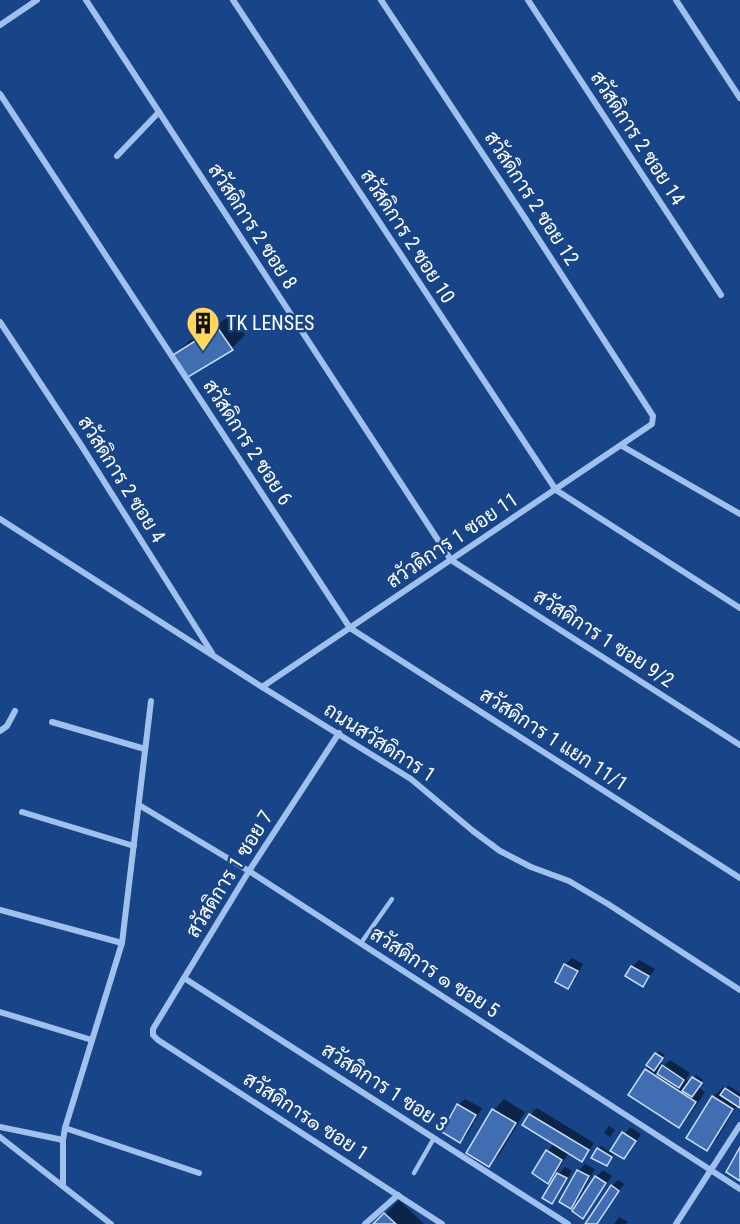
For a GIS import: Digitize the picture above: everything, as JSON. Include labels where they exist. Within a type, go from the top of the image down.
[{"type":"street","points":[[0,25],[36,0]]},
{"type":"street","name":"สวัสดิการ 2 ซอย 8","points":[[86,0],[451,560]]},
{"type":"street","name":"สวัสดิการ 2 ซอย 10","points":[[233,0],[556,490]]},
{"type":"street","name":"สวัสดิการ 2 ซอย 12","points":[[381,0],[652,416]]},
{"type":"street","name":"สวัสดิการ 2 ซอย 14","points":[[528,0],[721,295]]},
{"type":"street","points":[[676,0],[740,98]]},
{"type":"street","name":"สวัสดิการ 2 ซอย 6","points":[[0,93],[350,628]]},
{"type":"street","points":[[117,156],[159,112]]},
{"type":"street","name":"สวัสดิการ 2 ซอย 4","points":[[0,322],[81,445],[214,656]]},
{"type":"street","name":"สวัวดิการ 1 ซอย 11","points":[[262,687],[647,430],[652,424],[652,416]]},
{"type":"street","points":[[622,446],[740,514]]},
{"type":"street","points":[[556,490],[740,608]]},
{"type":"street","name":"ถนนสวัสดิการ 1","points":[[0,519],[262,687],[411,779],[500,851],[531,867],[569,881],[740,990]]},
{"type":"street","name":"สวัสดิการ 1 ซอย 9/2","points":[[451,560],[740,745]]},
{"type":"street","name":"สวัสดิการ 1 แยก 11/1","points":[[350,628],[740,878]]},
{"type":"street","points":[[63,1186],[63,1140],[122,943],[151,701]]},
{"type":"street","points":[[0,731],[7,726],[15,711]]},
{"type":"street","points":[[52,722],[145,749]]},
{"type":"street","name":"สวัสดิการ 1 ซอย 7","points":[[153,1035],[153,1029],[249,871],[339,734]]},
{"type":"street","name":"สวัสดิการ ๑ ซอย 5","points":[[139,805],[249,871],[740,1189]]},
{"type":"street","points":[[22,812],[134,846]]},
{"type":"street","points":[[0,910],[122,943]]},
{"type":"street","name":"สวัสดิการ 1 ซอย 3","points":[[184,978],[568,1224]]},
{"type":"street","points":[[0,1012],[93,1040]]},
{"type":"street","name":"สวัสดิการ๑ ซอย 1","points":[[153,1035],[158,1041],[442,1224]]},
{"type":"street","points":[[676,1224],[740,1125]]},
{"type":"street","points":[[0,1127],[63,1140]]},
{"type":"street","points":[[66,1128],[199,1173]]},
{"type":"street","points":[[0,1137],[111,1224]]},
{"type":"street","points":[[364,1224],[398,1195]]},
{"type":"lane","points":[[361,944],[392,899]]},
{"type":"lane","points":[[414,1173],[434,1138]]},
{"type":"building","name":"TK LENSES","points":[[217,327],[233,350],[188,377],[173,355]]},
{"type":"building","points":[[564,964],[578,971],[568,989],[555,982]]},
{"type":"building","points":[[631,966],[649,976],[643,987],[625,976]]},
{"type":"building","points":[[655,1053],[663,1058],[654,1071],[646,1065]]},
{"type":"building","points":[[662,1065],[684,1080],[679,1088],[657,1074]]},
{"type":"building","points":[[645,1069],[696,1102],[679,1128],[628,1095]]},
{"type":"building","points":[[692,1077],[702,1083],[692,1097],[682,1091]]},
{"type":"building","points":[[725,1088],[740,1098],[740,1108],[720,1095]]},
{"type":"building","points":[[712,1096],[733,1109],[707,1151],[686,1138]]},
{"type":"building","points":[[457,1104],[476,1115],[460,1143],[442,1132]]},
{"type":"building","points":[[492,1109],[516,1123],[489,1167],[466,1153]]},
{"type":"building","points":[[529,1114],[589,1150],[582,1162],[522,1125]]},
{"type":"building","points":[[622,1132],[636,1141],[624,1159],[610,1151]]},
{"type":"building","points":[[740,1147],[740,1181],[726,1172]]},
{"type":"building","points":[[597,1148],[612,1157],[607,1166],[591,1158]]},
{"type":"building","points":[[546,1150],[562,1160],[548,1184],[532,1173]]},
{"type":"building","points":[[577,1170],[589,1176],[571,1209],[559,1202]]},
{"type":"building","points":[[557,1173],[567,1178],[552,1204],[542,1198]]},
{"type":"building","points":[[595,1176],[606,1183],[583,1219],[572,1211]]},
{"type":"building","points":[[611,1185],[619,1191],[597,1224],[585,1224]]},
{"type":"building","points":[[384,1213],[396,1224],[373,1224]]},
{"type":"place","name":"TK LENSES","points":[[203,352]]}]
